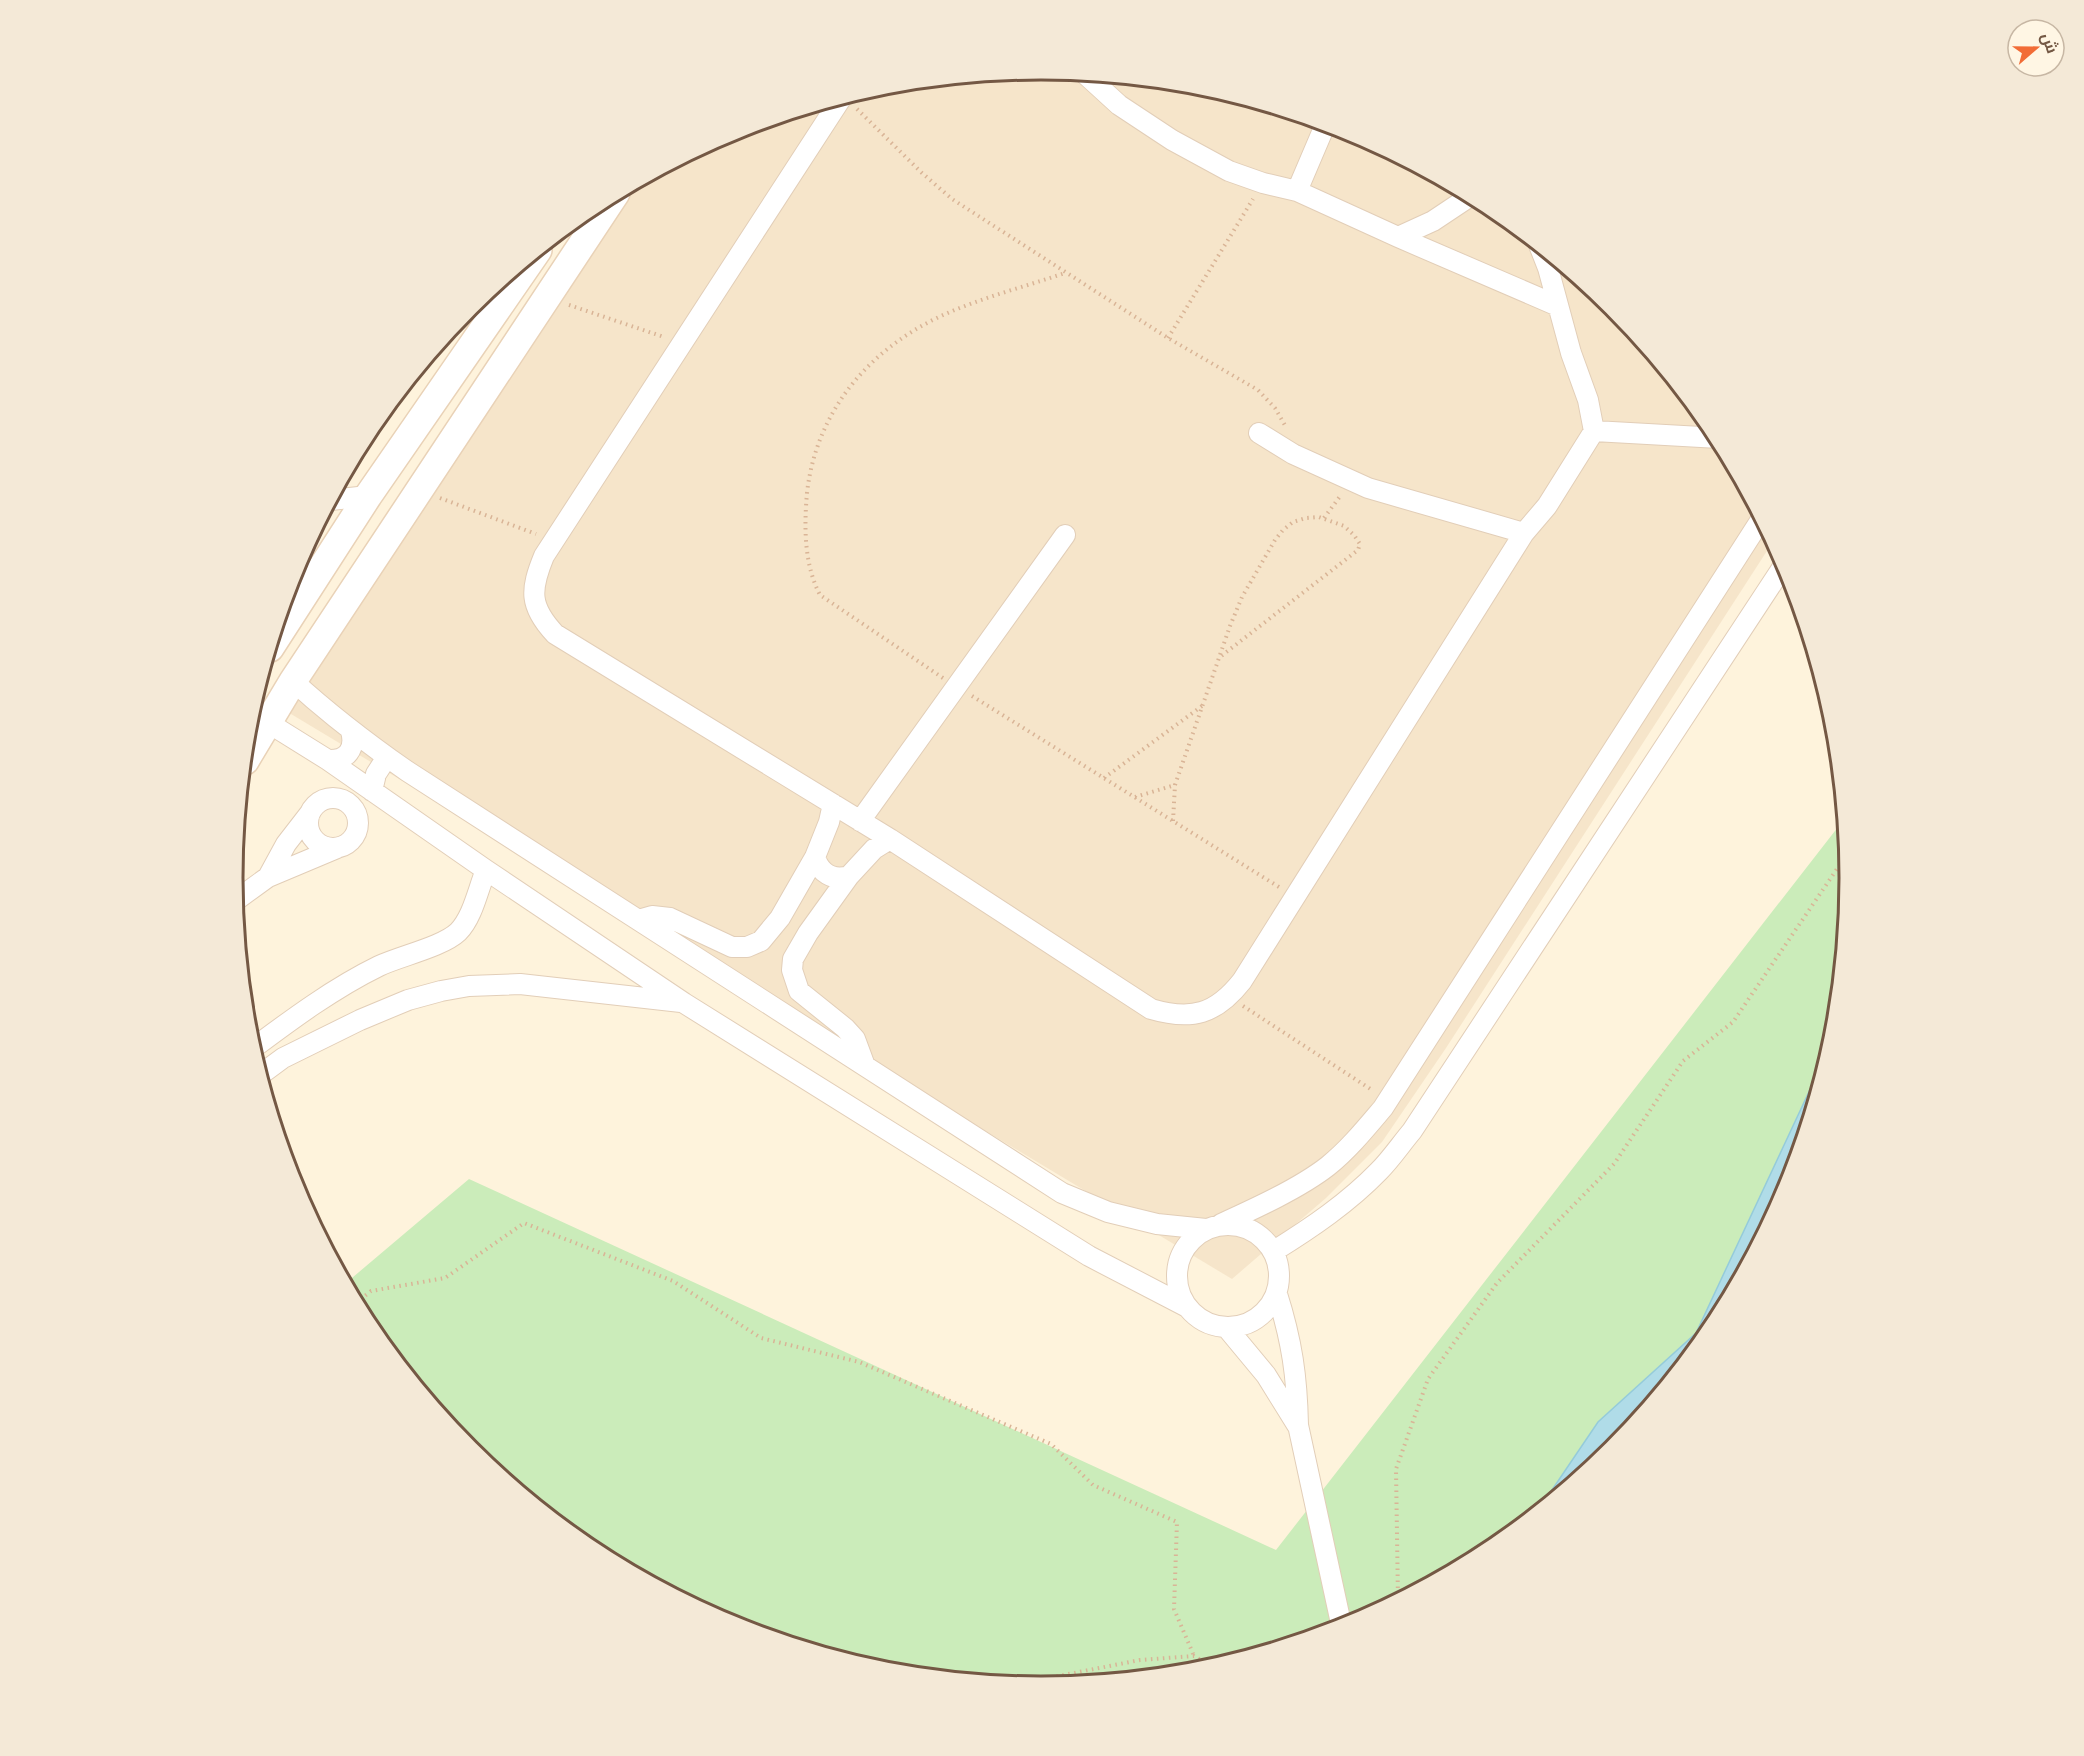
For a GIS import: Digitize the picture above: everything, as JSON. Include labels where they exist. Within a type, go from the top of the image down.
[{"type":"street","points":[[1093,81],[1119,105],[1172,140],[1229,171],[1263,183],[1297,191],[1558,306]]},
{"type":"street","points":[[844,105],[682,343],[544,555],[535,577],[535,600],[541,618],[555,634],[890,839],[1151,1009],[1171,1015],[1192,1015],[1212,1008],[1229,997],[1242,981],[1524,533],[1547,506],[1594,431],[1588,400],[1571,352],[1544,259]]},
{"type":"street","points":[[1297,191],[1323,131]]},
{"type":"street","points":[[1398,237],[1433,221],[1464,200]]},
{"type":"street","points":[[256,741],[293,681],[605,210]]},
{"type":"street","points":[[285,625],[368,496],[522,273]]},
{"type":"street","points":[[1594,431],[1708,437]]},
{"type":"street","points":[[1259,433],[1293,453],[1368,488],[1524,533]]},
{"type":"street","points":[[340,499],[368,496]]},
{"type":"street","points":[[1187,1307],[1178,1286],[1178,1263],[1184,1249],[1194,1237],[1290,1190],[1327,1167],[1356,1139],[1388,1100],[1758,525]]},
{"type":"street","points":[[860,821],[1065,535]]},
{"type":"street","points":[[1274,1251],[1314,1226],[1350,1198],[1381,1170],[1412,1131],[1780,571]]},
{"type":"street","points":[[292,604],[293,612]]},
{"type":"street","points":[[293,681],[351,731],[387,757],[1062,1193],[1118,1214],[1157,1224],[1236,1225],[1252,1229],[1264,1238],[1274,1251],[1280,1272],[1277,1294],[1294,1359],[1298,1392],[1298,1425],[1340,1619]]},
{"type":"street","points":[[267,722],[328,760],[684,1003],[1079,1251],[1187,1307],[1205,1322],[1227,1328],[1248,1324],[1265,1312],[1277,1294]]},
{"type":"street","points":[[328,760],[343,758],[349,753],[353,746],[351,731]]},
{"type":"street","points":[[372,791],[376,774],[387,757]]},
{"type":"street","points":[[244,895],[268,877],[347,844],[354,837],[358,827],[358,817],[353,807],[345,800],[335,797],[316,804],[286,844],[268,877]]},
{"type":"street","points":[[638,920],[652,916],[670,918],[732,947],[747,947],[761,941],[780,918],[815,857],[829,822],[833,804]]},
{"type":"street","points":[[310,813],[309,826],[314,838],[324,846],[337,848]]},
{"type":"street","points":[[865,1066],[855,1040],[845,1028],[806,999],[799,991],[794,981],[793,959],[808,933],[849,876],[874,849],[890,839]]},
{"type":"street","points":[[815,857],[817,864],[827,875],[842,878],[849,876]]},
{"type":"street","points":[[261,1042],[355,978],[454,935],[466,920],[486,870]]},
{"type":"street","points":[[780,918],[792,916],[802,922],[808,933]]},
{"type":"street","points":[[267,1070],[283,1059],[360,1020],[408,1000],[469,986],[519,984],[684,1003]]},
{"type":"street","points":[[261,1044],[283,1059]]},
{"type":"street","points":[[1227,1328],[1266,1375],[1298,1425]]},
{"type":"path","points":[[850,104],[952,199],[1168,338],[1258,390],[1275,408],[1283,422],[1293,453]]},
{"type":"path","points":[[1168,338],[1263,183]]},
{"type":"path","points":[[1065,273],[940,317],[900,339],[867,365],[840,399],[823,433],[809,476],[804,523],[813,582],[820,595],[956,687],[1295,897]]},
{"type":"path","points":[[566,304],[682,343]]},
{"type":"path","points":[[1324,518],[1352,480]]},
{"type":"path","points":[[440,498],[553,541]]},
{"type":"path","points":[[1173,821],[1175,785],[1220,657],[1242,597],[1258,568],[1283,530],[1293,522],[1306,518],[1324,518],[1344,526],[1359,543],[1359,549],[1220,657]]},
{"type":"path","points":[[1104,778],[1203,705]]},
{"type":"path","points":[[1135,797],[1175,785]]},
{"type":"path","points":[[1398,1592],[1396,1469],[1428,1379],[1497,1283],[1614,1164],[1683,1061],[1733,1022],[1840,865]]},
{"type":"path","points":[[1229,997],[1388,1100]]},
{"type":"path","points":[[363,1298],[371,1291],[445,1278],[524,1223],[673,1281],[761,1338],[858,1362],[1051,1444],[1093,1485],[1177,1522],[1174,1609],[1194,1656]]},
{"type":"path","points":[[1060,1676],[1140,1660],[1194,1656],[1201,1660]]},
{"type":"shaded area","points":[[990,81],[1094,81],[1146,86],[1198,95],[1299,122],[1348,140],[1441,186],[1486,214],[1528,245],[1607,313],[1675,392],[1706,434],[1734,479],[1769,548],[1446,1048],[1382,1142],[1326,1198],[1232,1279],[266,699],[573,233],[643,186],[736,140],[835,107],[938,86]]},
{"type":"green space","points":[[1839,826],[1839,930],[1834,982],[1813,1085],[1780,1184],[1734,1277],[1706,1322],[1675,1364],[1607,1443],[1528,1511],[1486,1542],[1441,1570],[1348,1616],[1299,1634],[1198,1661],[1146,1670],[1094,1675],[990,1675],[938,1670],[886,1661],[785,1634],[736,1616],[643,1570],[598,1542],[516,1478],[477,1443],[442,1404],[378,1322],[351,1279],[469,1179],[1276,1550]]},
{"type":"water","points":[[1814,1081],[1780,1184],[1734,1277],[1706,1322],[1675,1364],[1607,1443],[1550,1493],[1598,1422],[1696,1333]]}]
